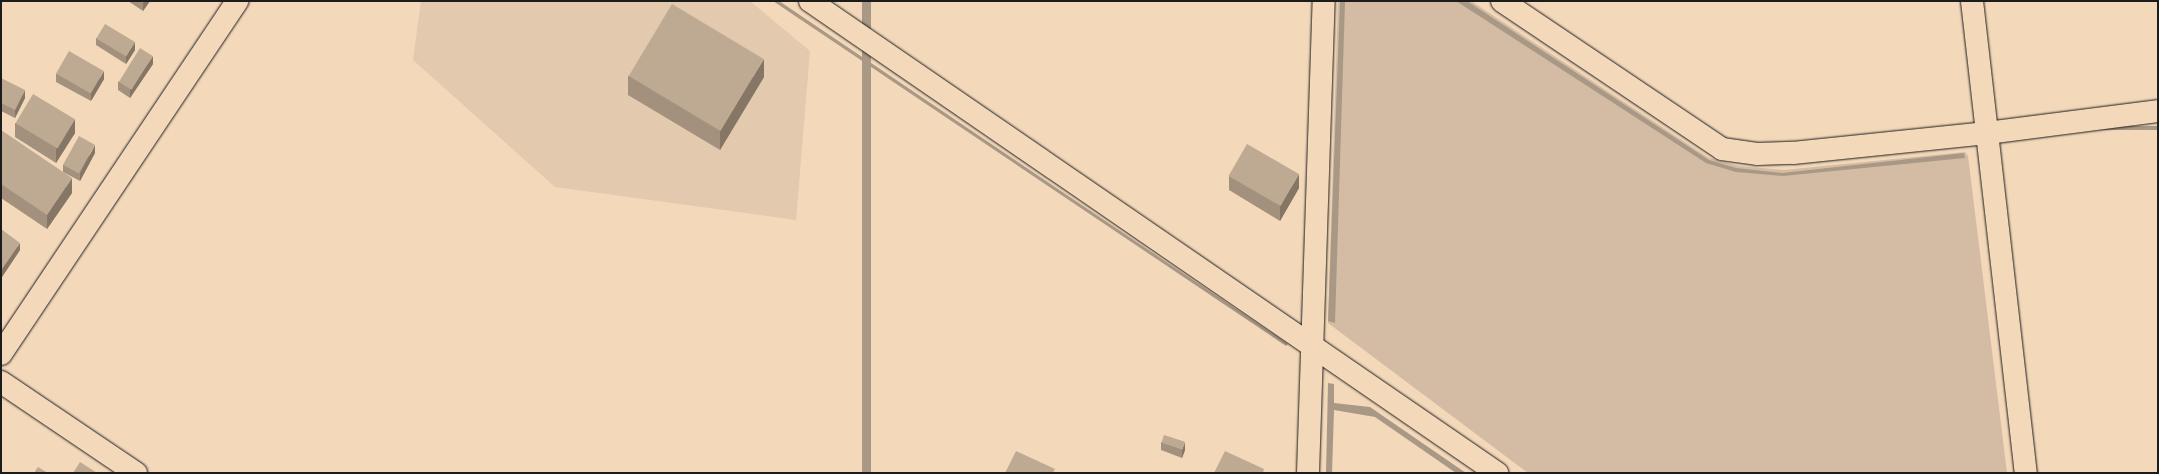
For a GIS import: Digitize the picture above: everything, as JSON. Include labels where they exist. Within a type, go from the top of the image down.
[{"type":"street","points":[[1,354],[237,1]]},
{"type":"street","points":[[810,1],[1497,473]]},
{"type":"street","points":[[1308,473],[1324,1]]},
{"type":"street","points":[[1502,1],[1722,149],[1757,154],[1793,153],[1987,133],[2158,111]]},
{"type":"street","points":[[1972,1],[2026,473]]},
{"type":"street","points":[[1,382],[136,473]]},
{"type":"shaded area","points":[[421,1],[750,1],[810,51],[796,220],[555,187],[413,60]]},
{"type":"shaded area","points":[[773,1],[779,1],[1288,344],[1286,346]]},
{"type":"shaded area","points":[[862,1],[871,1],[871,473],[862,473]]},
{"type":"shaded area","points":[[1338,1],[1471,1],[1709,158],[1739,166],[1784,170],[1965,152],[1968,156],[2007,473],[1528,473],[1328,323]]},
{"type":"shaded area","points":[[1340,1],[1345,1],[1335,323],[1328,321]]},
{"type":"shaded area","points":[[1456,1],[1467,1],[1709,160],[1736,168],[1782,173],[1964,153],[1965,158],[1783,176],[1736,172],[1706,163]]},
{"type":"shaded area","points":[[2007,126],[2158,126],[2158,130],[2007,130]]},
{"type":"shaded area","points":[[1328,383],[1334,384],[1334,403],[1370,407],[1466,473],[1456,473],[1375,417],[1334,410],[1332,473],[1326,473]]},
{"type":"building","points":[[672,4],[764,59],[720,131],[629,76]]},
{"type":"building","points":[[105,24],[135,42],[126,57],[96,39]]},
{"type":"building","points":[[140,48],[153,56],[132,90],[119,82]]},
{"type":"building","points":[[69,51],[104,71],[91,94],[56,74]]},
{"type":"building","points":[[1,78],[25,90],[15,110],[1,103]]},
{"type":"building","points":[[33,94],[75,119],[57,148],[15,123]]},
{"type":"building","points":[[1,130],[72,178],[47,215],[1,184]]},
{"type":"building","points":[[79,136],[95,145],[79,174],[63,165]]},
{"type":"building","points":[[1247,144],[1299,174],[1280,206],[1228,176]]},
{"type":"building","points":[[1,229],[20,243],[2,269],[1,268]]},
{"type":"building","points":[[1164,435],[1185,442],[1182,449],[1162,443]]},
{"type":"building","points":[[1016,451],[1055,469],[1053,473],[1005,473]]},
{"type":"building","points":[[1225,451],[1264,469],[1263,473],[1214,473]]},
{"type":"building","points":[[80,462],[97,473],[73,473]]},
{"type":"building","points":[[38,467],[48,473],[34,473]]}]
